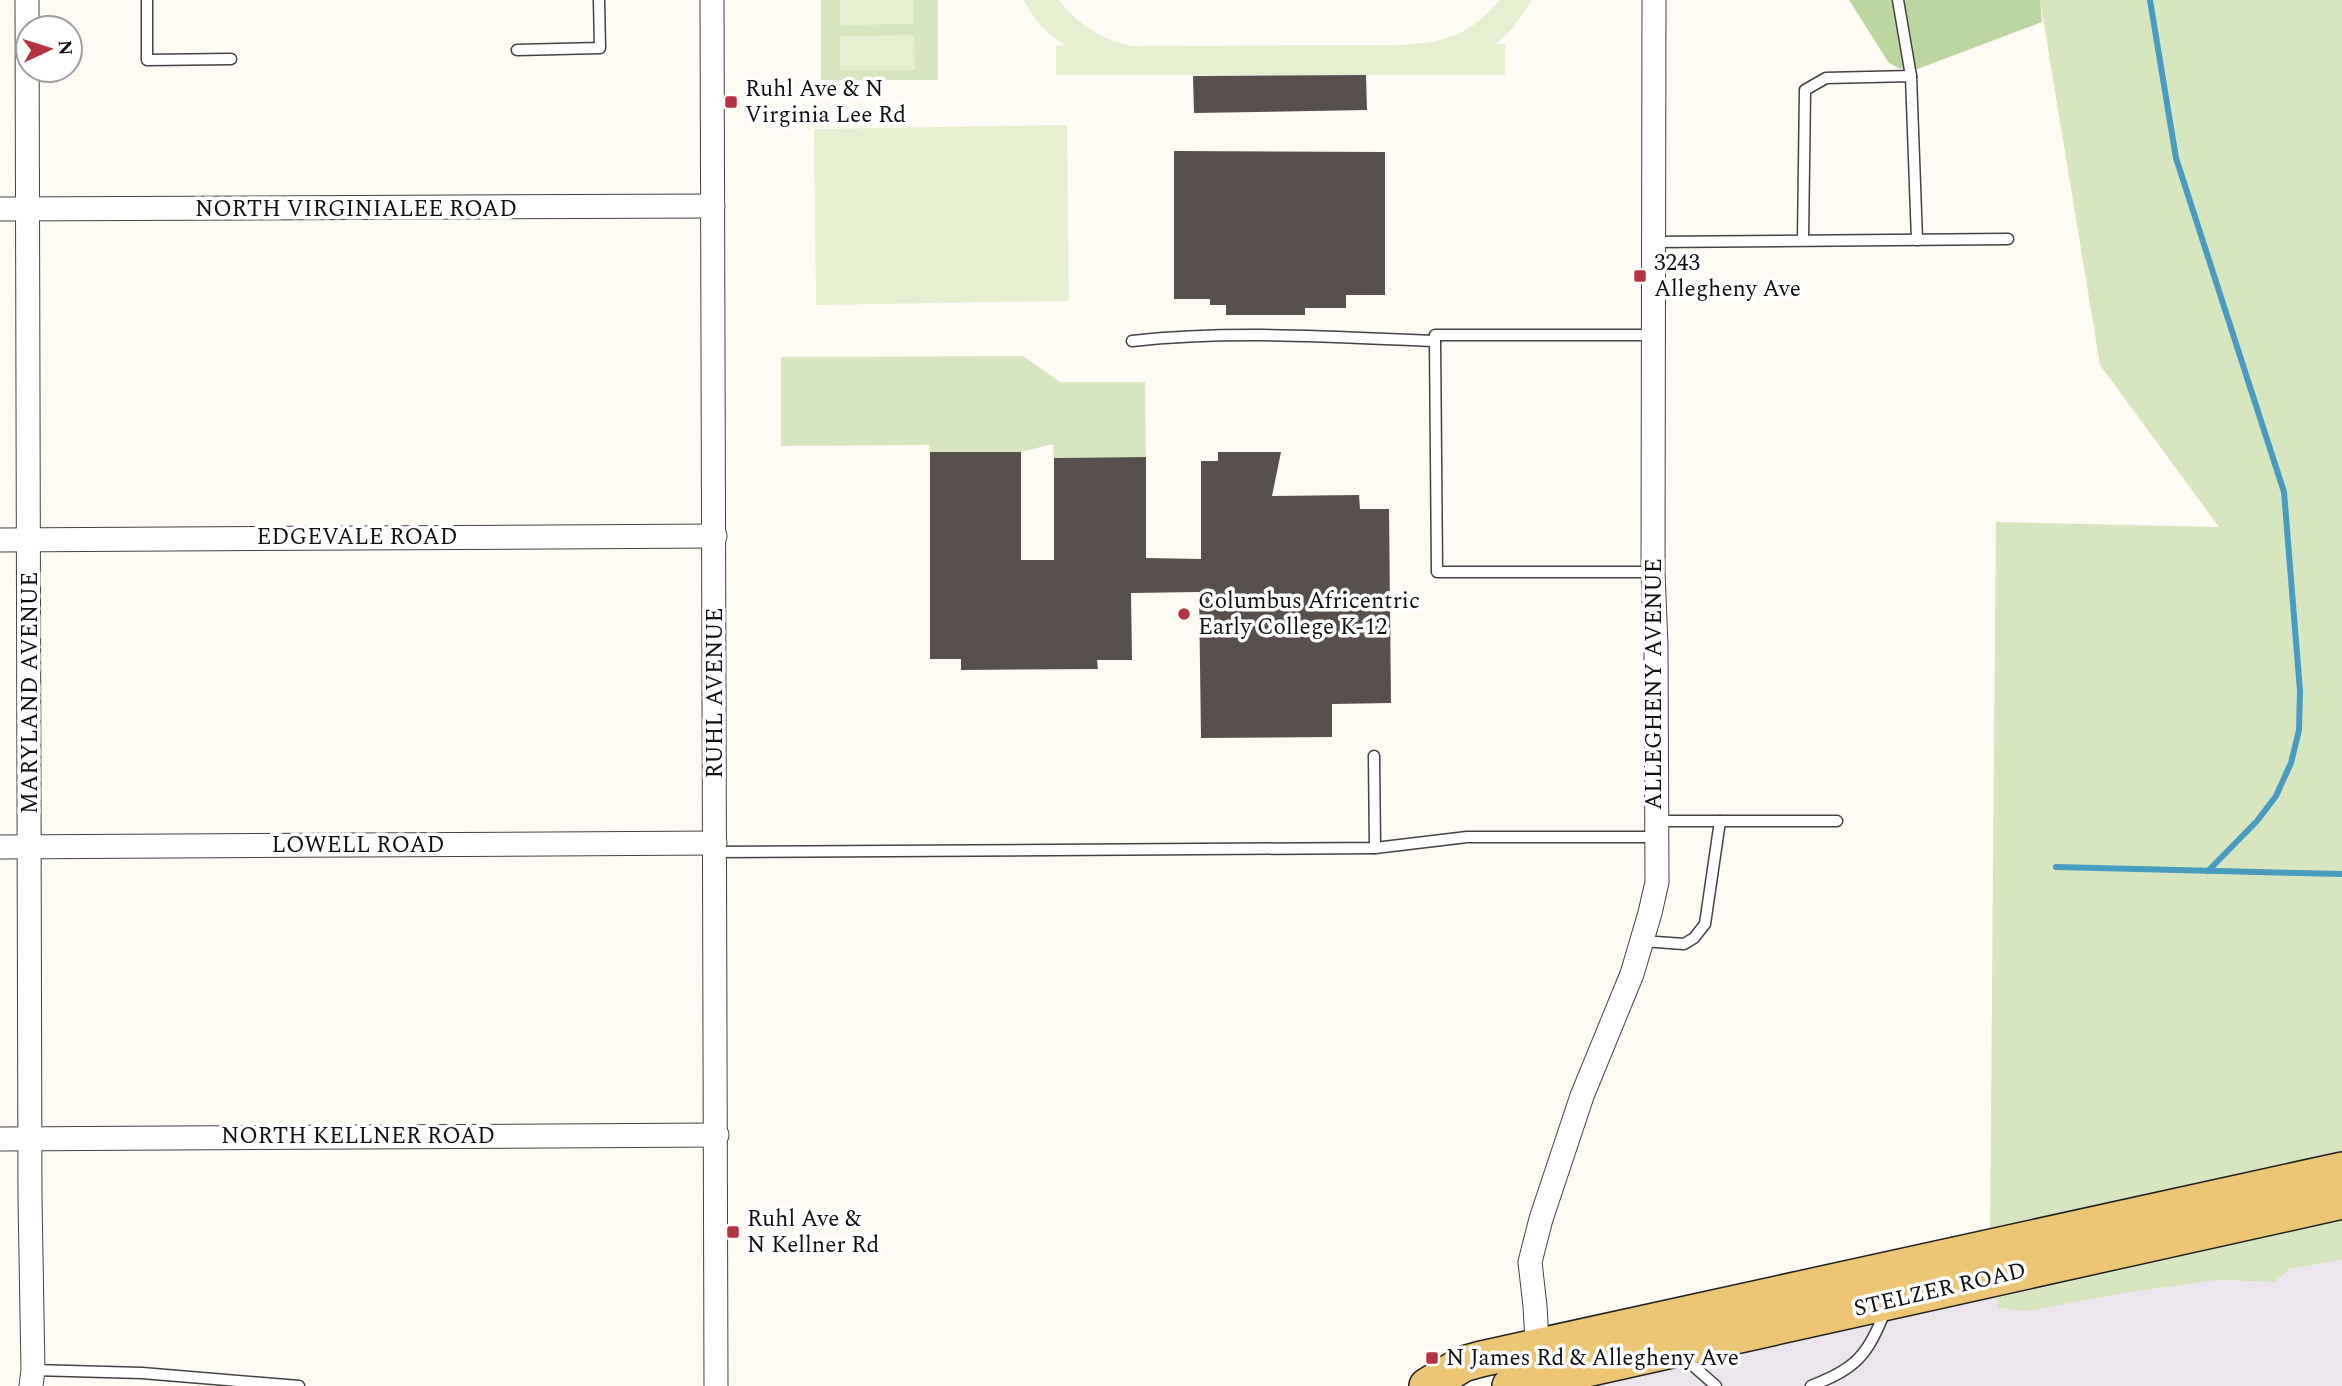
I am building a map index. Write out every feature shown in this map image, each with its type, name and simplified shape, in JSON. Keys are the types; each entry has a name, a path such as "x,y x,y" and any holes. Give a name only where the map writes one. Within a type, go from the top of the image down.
{"main road":[{"name":"STELZER ROAD","path":"1427,1386 1463,1364 1538,1346 2342,1170"},
{"name":"STELZER ROAD","path":"1528,1384 2342,1201"}],"street":[{"name":"MARYLAND AVENUE","path":"27,0 32,1378"},
{"name":"RUHL AVENUE","path":"712,0 716,1386"},
{"name":"ALLEGHENY AVENUE","path":"1528,1384 1538,1346 1530,1262 1541,1219 1582,1096 1632,974 1657,882 1653,572 1654,0"},
{"name":"NORTH VIRGINIALEE ROAD","path":"0,209 713,206"},
{"name":"EDGEVALE ROAD","path":"0,540 715,536"},
{"name":"LOWELL ROAD","path":"0,847 715,847"},
{"name":"NORTH KELLNER ROAD","path":"0,1139 717,1135"}],"lane":[{"path":"147,0 147,60 231,59"},
{"path":"517,50 600,48 599,0"},
{"path":"1898,0 1911,76 1917,240"},
{"path":"1803,240 1805,90 1826,78 1911,76"},
{"path":"1654,242 2008,239"},
{"path":"1132,341 1195,335 1278,335 1435,341"},
{"path":"1653,572 1437,572 1435,335 1654,335"},
{"path":"1374,756 1375,848"},
{"path":"715,847 1375,848 1467,837 1655,829 1720,821 1836,821"},
{"path":"1642,941 1684,944 1700,932 1705,924 1720,821"},
{"path":"1811,1386 1841,1374 1862,1357 1874,1337 1888,1302"},
{"path":"1675,1349 1716,1386"},
{"path":"32,1378 142,1373 299,1386"}],"shaded area":[{"path":"2342,1260 2342,1386 1515,1386 1993,1262 1999,1308 2218,1280 2275,1282 2290,1269"}],"green space":[{"path":"821,0 938,0 938,80 821,80"},
{"path":"840,0 914,0 914,24 840,25"},
{"path":"1024,0 1059,0 1091,29 1131,46 1420,44 1446,38 1468,28 1500,0 1532,0 1513,28 1496,44 1505,44 1505,75 1056,75 1056,46 1065,45 1041,26"},
{"path":"1849,0 2040,0 2042,22 1915,70 1898,68 1889,63"},
{"path":"2040,0 2342,0 2342,1151 1990,1231 1996,522 2219,527 2100,365"},
{"path":"914,35 915,70 840,70 840,36"},
{"path":"1067,125 1069,301 816,305 814,129"},
{"path":"1023,356 1060,382 1145,382 1146,457 1054,458 1053,444 1021,452 991,452 990,474 930,452 930,445 781,446 781,357"},
{"path":"2342,1220 2342,1260 2290,1269 2275,1282 2218,1280 2123,1293 2028,1311 1999,1308 1996,1298"}],"building":[{"path":"1366,75 1367,110 1194,113 1193,76"},
{"path":"1174,151 1385,152 1385,295 1346,295 1346,308 1305,308 1305,315 1226,315 1226,305 1210,305 1210,299 1174,299"},
{"path":"930,452 1021,452 1021,560 1054,560 1054,458 1146,457 1146,558 1201,559 1201,461 1218,461 1218,452 1281,452 1272,496 1359,495 1360,509 1389,509 1391,703 1332,704 1332,737 1201,738 1199,592 1131,593 1132,660 1097,660 1098,669 961,670 961,659 930,659"}],"waterway":[{"path":"2150,0 2176,158 2284,492 2300,691 2299,730 2291,763 2276,796 2257,821 2208,871"},
{"path":"2056,867 2342,874"}],"place":[{"name":"Ruhl Ave & N Virginia Lee Rd","path":"731,102"},
{"name":"3243 Allegheny Ave","path":"1640,276"},
{"name":"Columbus Africentric Early College K-12","path":"1184,614"},
{"name":"Ruhl Ave & N Kellner Rd","path":"733,1232"},
{"name":"N James Rd & Allegheny Ave","path":"1432,1358"}]}
